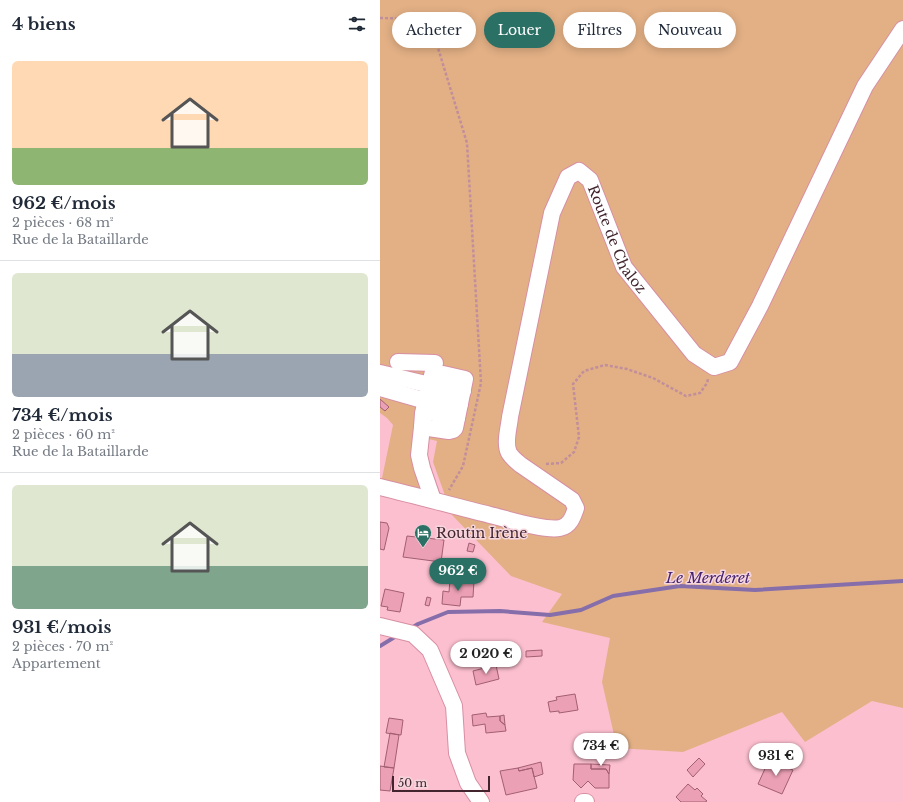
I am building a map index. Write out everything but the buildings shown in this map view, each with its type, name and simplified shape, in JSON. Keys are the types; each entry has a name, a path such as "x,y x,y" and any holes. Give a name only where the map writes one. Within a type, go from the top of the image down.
{"street":[{"path":"711,365 714,367 730,362 760,306 865,86 903,29"},
{"name":"Route de Chaloz","path":"380,487 515,522 550,528 560,528 569,523 573,517 576,508 572,500 520,465 509,452 507,442 512,410 552,213 568,177 579,170 590,180 624,267 694,354 711,365"},
{"path":"398,362 435,363 435,394 423,413 419,455 422,468 438,501"},
{"path":"380,373 460,404"},
{"path":"380,388 435,394 460,404"},
{"path":"422,427 450,431 453,430 455,428 460,404"},
{"path":"387,627 413,634 430,650 454,706 457,752 468,784 481,802"}],"path":[{"path":"380,18 420,19 438,48 467,143 481,383 463,466 438,501"},
{"path":"542,464 561,463 574,452 579,436 574,384 584,371 605,365 627,369 653,378 686,396 700,393 707,383 711,365"}],"shaded area":[{"path":"380,0 903,0 903,708 872,701 805,742 782,712 683,752 617,748 602,682 610,638 542,622 562,594 511,576 452,515 433,462 437,441 416,436 422,494 381,483 393,425 380,413"}],"waterway":[{"name":"Le Merderet","path":"410,629 418,624 448,612 500,611 550,615 581,610 613,596 680,586 755,590 903,581"},
{"name":"Le Merderet","path":"380,646 398,635"}],"place":[{"name":"Routin Irène","path":"423,548"}]}
